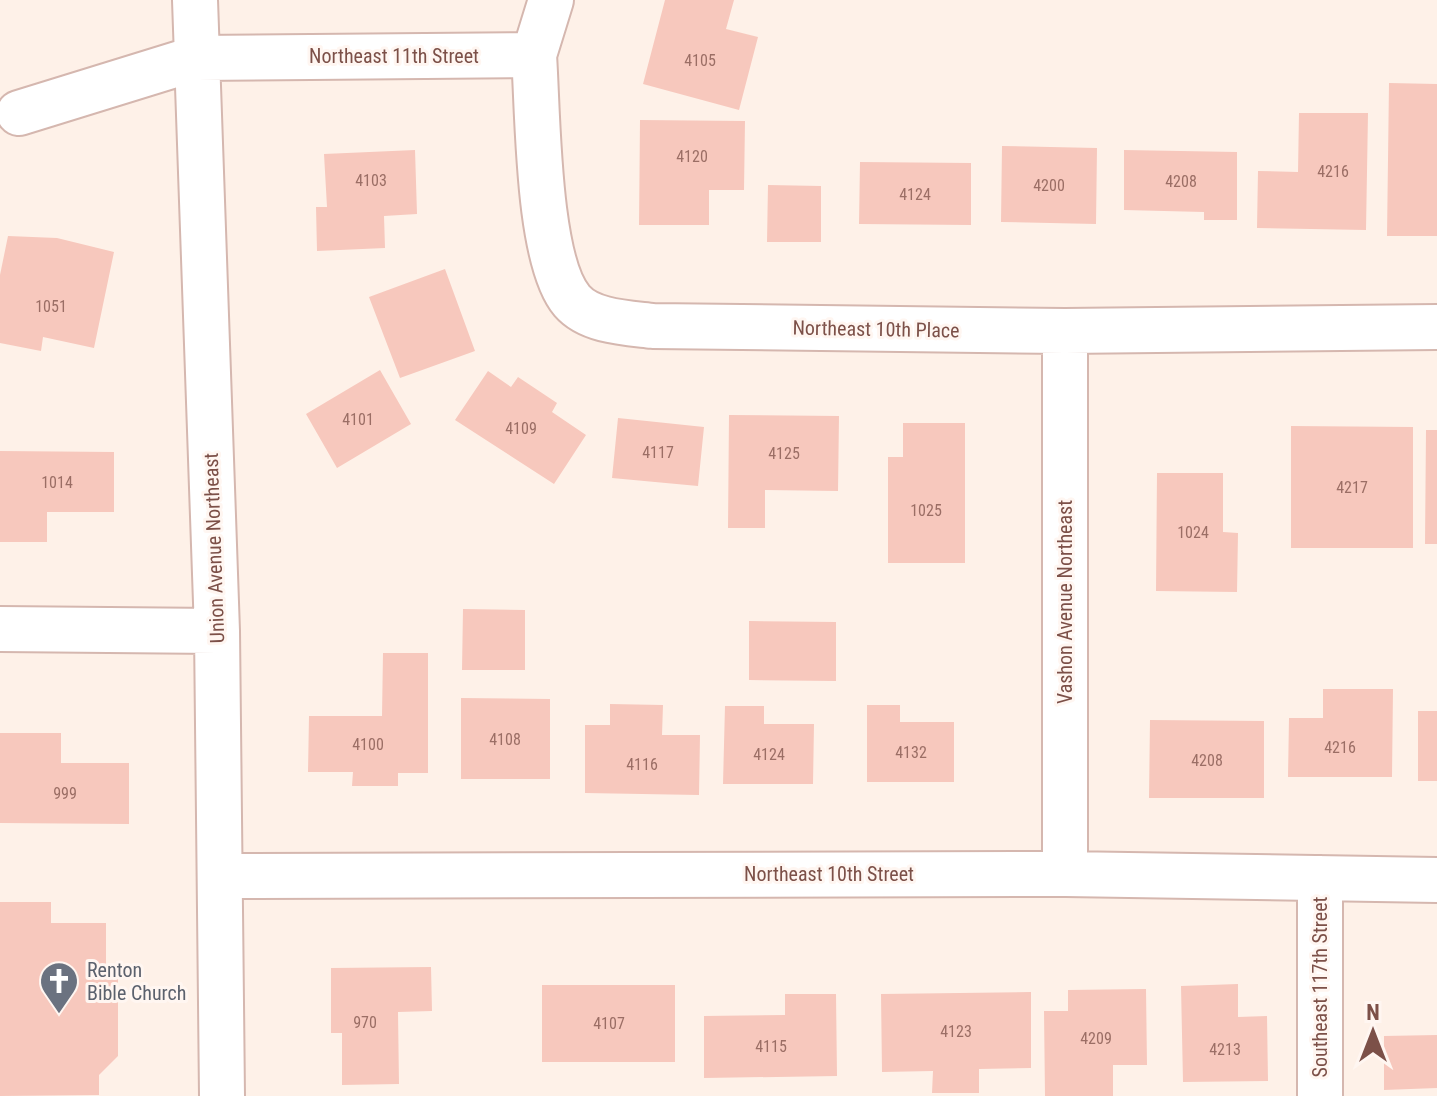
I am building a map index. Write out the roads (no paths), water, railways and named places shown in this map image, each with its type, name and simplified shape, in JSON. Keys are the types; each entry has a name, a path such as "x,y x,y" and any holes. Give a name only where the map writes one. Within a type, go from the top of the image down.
{"street":[{"name":"Union Avenue Northeast","path":"195,0 217,631 222,1096"},
{"path":"534,55 551,0"},
{"name":"Northeast 11th Street","path":"19,113 197,58 534,55"},
{"name":"Northeast 10th Place","path":"534,55 547,220 557,277 574,304 608,321 653,326 1065,331 1437,327"},
{"name":"Vashon Avenue Northeast","path":"1065,331 1065,874"},
{"path":"0,629 217,631"},
{"name":"Northeast 10th Street","path":"220,876 1065,874 1437,880"},
{"name":"Southeast 117th Street","path":"1320,878 1320,1096"}],"place":[{"name":"Renton Bible Church","path":"59,1015"}]}
